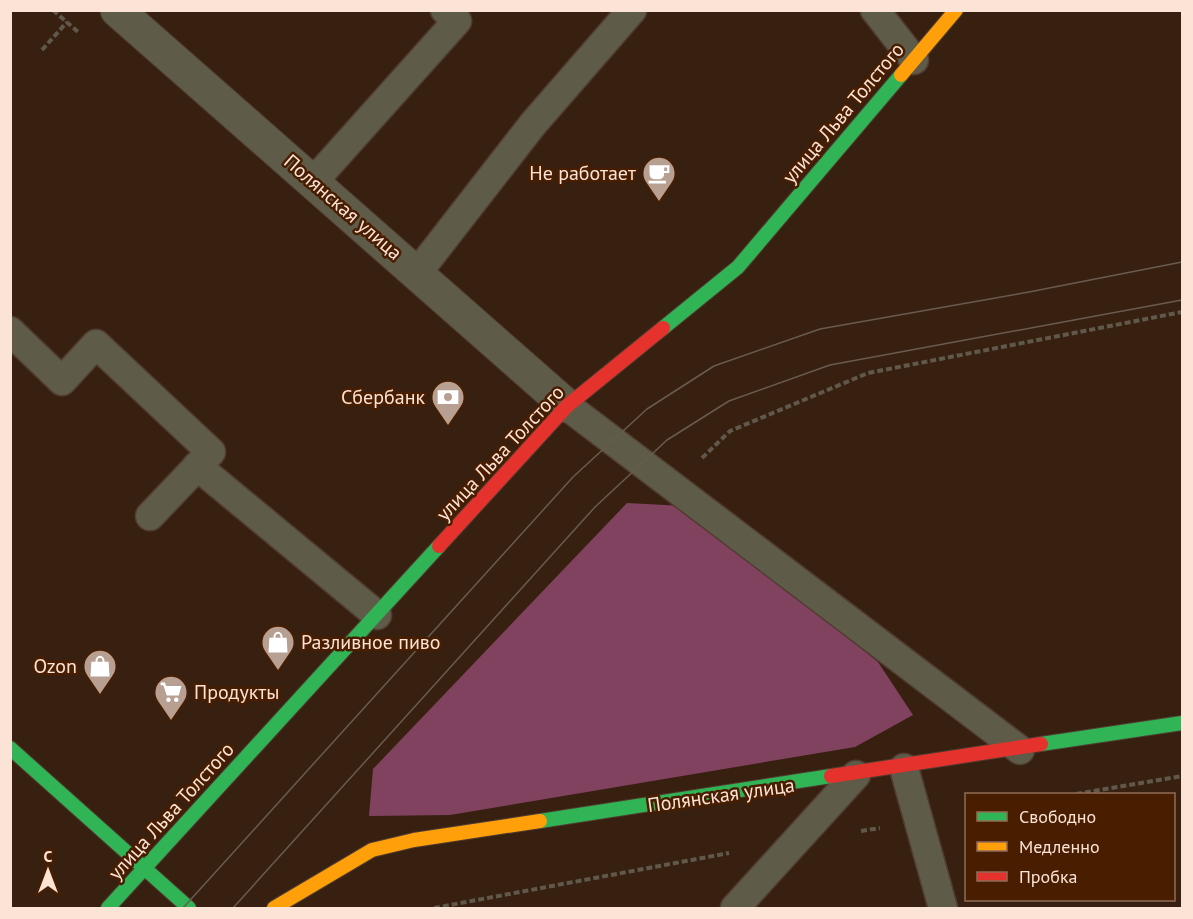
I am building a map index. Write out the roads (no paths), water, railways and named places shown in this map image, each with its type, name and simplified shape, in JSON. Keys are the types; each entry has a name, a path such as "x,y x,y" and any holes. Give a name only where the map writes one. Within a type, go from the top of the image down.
{"street":[{"name":"Полянская улица","path":"117,10 418,272 567,406"},
{"name":"улица Льва Толстого","path":"108,909 142,869 567,406 738,267 956,10"},
{"name":"Полянская улица","path":"277,908 372,850 414,840 904,768 1182,723"},
{"path":"10,748 189,909"}],"lane":[{"path":"313,182 457,21 445,10"},
{"path":"418,272 533,124 632,10"},
{"path":"875,10 914,60"},
{"path":"10,331 62,381 96,344 211,452 150,516"},
{"path":"567,406 1020,750"},
{"path":"197,466 377,615"},
{"path":"904,768 943,909"},
{"path":"735,909 856,775"}],"tram line":[{"path":"183,908 573,477 647,409 714,366 820,329 1182,262"},
{"path":"233,908 595,507 667,440 729,401 830,365 1182,300"}],"place":[{"name":"Не работает","path":"659,202"},
{"name":"Сбербанк","path":"448,426"},
{"name":"Разливное пиво","path":"278,671"},
{"name":"Ozon","path":"100,695"},
{"name":"Продукты","path":"171,721"}]}
